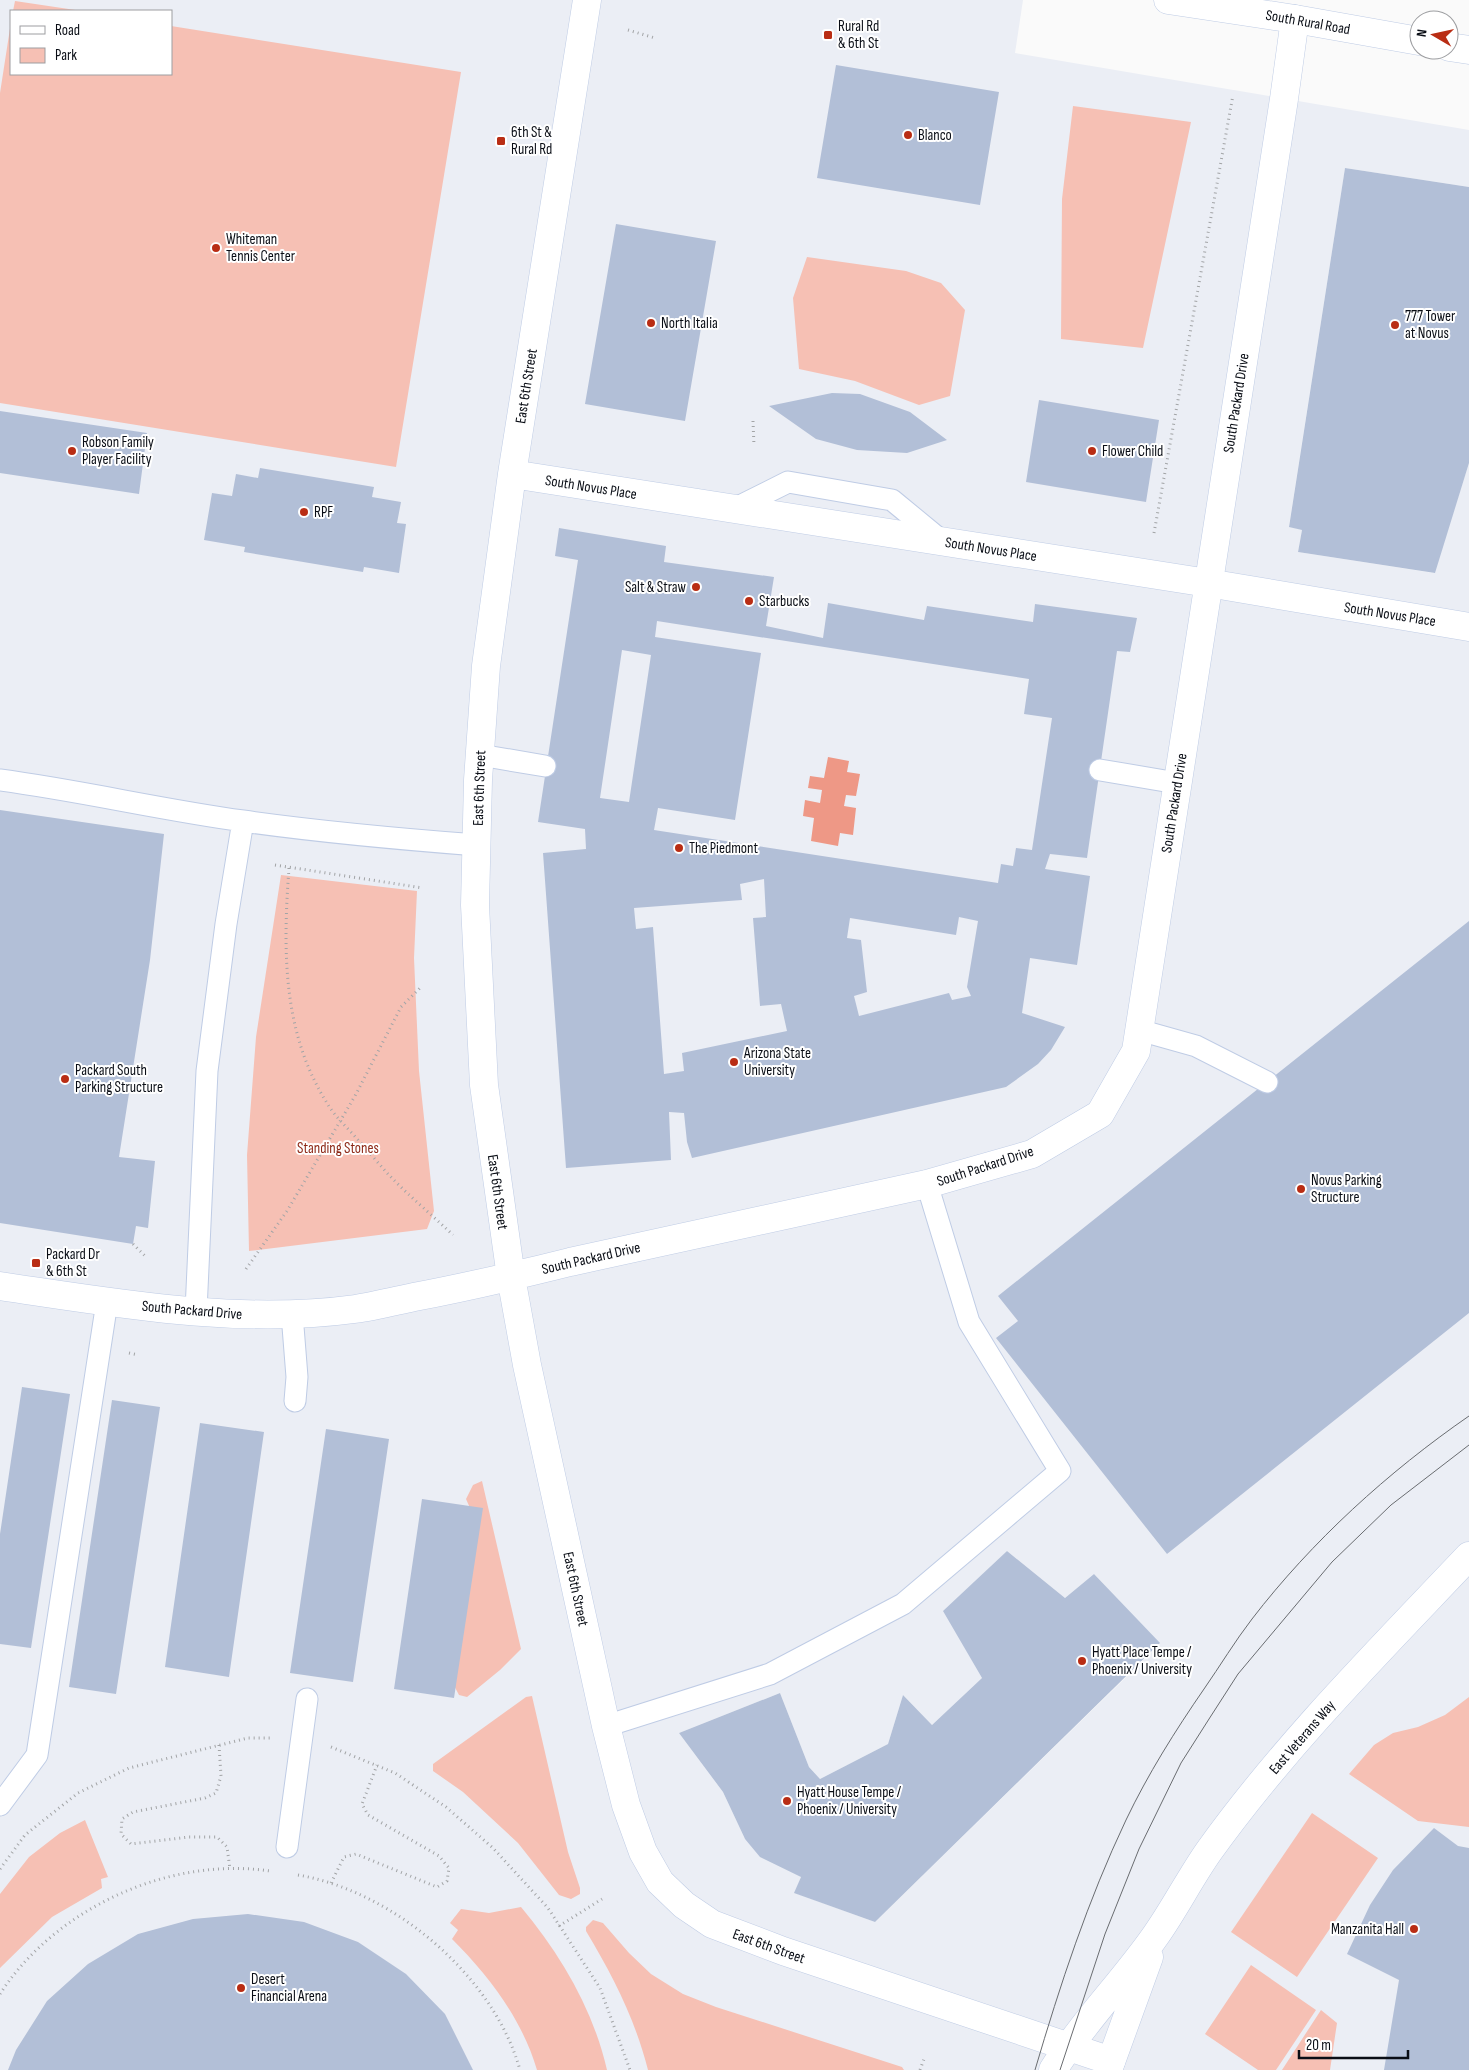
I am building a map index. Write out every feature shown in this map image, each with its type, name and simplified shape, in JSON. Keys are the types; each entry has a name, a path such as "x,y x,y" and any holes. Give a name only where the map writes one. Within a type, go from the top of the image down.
{"street":[{"name":"East 6th Street","path":"586,0 512,474 486,666 480,756 476,905 484,1085 511,1277 527,1365 606,1726 626,1805 642,1852 660,1882 678,1900 712,1924 766,1946 1067,2047 1110,2066"},
{"name":"South Rural Road","path":"1168,0 1295,19 1409,39"},
{"name":"South Packard Drive","path":"0,1286 107,1302 242,1315 292,1314 355,1309 511,1277 570,1262 927,1184 1032,1154 1100,1114 1136,1051 1295,19"},
{"name":"South Novus Place","path":"512,474 1208,583 1469,627"},
{"name":"East Veterans Way","path":"1053,2070 1067,2047 1157,1934 1208,1852 1268,1776 1340,1693 1469,1556"},
{"name":"East Veterans Way","path":"1110,2066 1157,1934"}],"lane":[{"path":"480,756 545,766"},
{"path":"1100,770 1177,783"},
{"path":"0,780 243,821 338,833 477,845"},
{"path":"196,1311 207,1071 226,924 243,821"},
{"path":"1139,1030 1196,1046 1267,1082"},
{"path":"606,1726 770,1674 903,1604 1060,1471 969,1322 927,1184"},
{"path":"0,1805 37,1755 107,1302"},
{"path":"292,1314 297,1377 295,1401"},
{"path":"287,1847 307,1699"}],"path":[{"path":"628,30 655,38"},
{"path":"1154,533 1233,95"},
{"path":"753,421 754,446"},
{"path":"275,865 423,888"},
{"path":"289,868 285,939 286,966 292,1013 308,1068 327,1104 340,1120 390,1176 453,1235"},
{"path":"246,1269 287,1210 355,1096 401,1007 421,988"},
{"path":"133,1244 145,1256"},
{"path":"0,1869 25,1835 78,1793 129,1768 248,1738 300,1740 339,1750 395,1773 446,1808 493,1848 548,1908 600,1988 630,2070"},
{"path":"218,1745 221,1776 216,1793 205,1798 133,1812 122,1819 121,1834 131,1844 189,1837 217,1837 227,1846 230,1868"},
{"path":"331,1883 344,1857 356,1854 437,1886 447,1881 449,1868 439,1856 368,1815 362,1804 376,1765"},
{"path":"0,1994 30,1956 72,1921 102,1902 182,1874 230,1868 272,1872"},
{"path":"292,1874 331,1883 370,1899 412,1924 440,1949 474,1984 495,2014 520,2070"},
{"path":"559,1926 602,1899"},
{"path":"920,2070 924,2059"}],"shaded area":[{"name":"Arizona State University","path":"0,0 1023,0 1015,53 1469,130 1469,187 1345,168 1289,526 1302,530 1298,552 1434,573 1469,463 1469,2070 0,2070","holes":["1007,1551 1065,1598 1094,1574 1160,1644 875,1922 795,1893 801,1877 745,1839 723,1792 679,1733 780,1693 809,1767 820,1779 888,1744 903,1695 932,1725 982,1678 944,1611"]},
{"path":"828,757 849,761 847,772 860,774 856,796 846,795 844,806 856,808 853,835 840,833 838,846 811,841 814,818 803,816 805,800 820,803 822,790 808,788 810,776 824,778"}],"green space":[{"path":"15,1 75,10 13,10"},
{"name":"Whiteman Tennis Center","path":"172,26 461,72 396,467 0,403 0,93 10,28 10,75 172,75"},
{"path":"1073,106 1191,122 1143,348 1061,339 1062,199"},
{"path":"807,257 906,271 941,283 965,310 950,396 919,405 855,381 799,369 793,298"},
{"name":"Standing Stones","path":"281,875 417,891 414,958 419,1071 434,1211 427,1229 249,1251 247,1155 256,1037"},
{"path":"482,1481 521,1649 500,1670 467,1697 459,1695 449,1676 474,1517 466,1499 473,1485"},
{"path":"532,1696 568,1852 580,1888 580,1894 571,1899 559,1895 518,1843 463,1792 433,1771 433,1764 526,1697"},
{"path":"1469,1697 1469,1827 1418,1821 1349,1774 1374,1745 1393,1733 1418,1727 1445,1715"},
{"path":"1312,1813 1378,1858 1297,1977 1231,1932"},
{"path":"85,1820 108,1877 101,1879 102,1888 52,1917 0,1968 0,1894 29,1857 60,1833"},
{"path":"521,1907 536,1925 574,1984 593,2026 607,2070 537,2070 523,2033 503,1999 479,1968 452,1939 458,1930 450,1923 461,1909 489,1913"},
{"path":"593,1920 603,1923 629,1953 651,1974 683,1994 716,2007 902,2067 904,2070 648,2070 630,2015 586,1931 586,1927"},
{"path":"1251,1965 1316,2010 1276,2070 1258,2070 1205,2034"},
{"path":"1321,2010 1337,2023 1330,2070 1282,2070"}],"building":[{"name":"Blanco","path":"836,65 999,92 980,205 817,178"},
{"name":"777 Tower at Novus","path":"1345,168 1469,187 1469,463 1435,573 1298,552 1302,530 1289,527"},
{"name":"North Italia","path":"616,224 716,241 685,421 585,404"},
{"path":"832,393 860,394 910,412 947,440 907,453 857,450 816,439 769,406"},
{"name":"Flower Child","path":"1039,400 1159,420 1146,502 1026,482"},
{"path":"0,411 147,433 139,494 0,473"},
{"name":"RPF","path":"260,468 374,487 372,497 401,502 397,523 406,524 399,573 364,567 363,572 244,552 245,547 204,540 212,493 232,496 236,474 258,478"},
{"name":"The Piedmont","path":"559,528 666,546 664,562 774,577 766,626 823,638 828,603 924,620 927,606 1033,622 1035,604 1137,618 1130,652 1117,651 1087,858 1050,854 1045,869 1090,876 1077,965 1030,958 1022,1013 1065,1027 1051,1050 1038,1064 1006,1087 692,1158 687,1142 684,1113 669,1112 671,1160 566,1168 543,853 586,849 585,829 538,822 578,560 555,556","holes":["657,621 1029,679 1024,714 1052,718 1032,850 1016,848 1013,866 1001,864 998,883 654,830 658,808 735,820 761,653 655,637","622,650 651,655 629,802 600,798","764,879 766,917 753,918 760,1006 781,1004 787,1031 682,1053 684,1071 664,1074 653,927 636,929 634,908 742,900 740,884","959,917 978,921 967,987 971,996 952,1000 949,993 859,1016 854,996 867,992 861,940 847,938 850,918 956,935"]},
{"name":"Packard South Parking Structure","path":"0,810 164,834 150,960 119,1157 155,1161 148,1228 136,1226 133,1244 0,1223"},
{"name":"Novus Parking Structure","path":"1469,921 1469,1313 1167,1554 996,1338 1018,1321 998,1296"},
{"path":"22,1387 70,1394 31,1648 0,1644 0,1534"},
{"path":"112,1400 160,1407 116,1694 69,1687"},
{"path":"200,1423 264,1432 229,1677 165,1667"},
{"path":"326,1429 389,1439 353,1682 290,1673"},
{"path":"422,1499 483,1508 454,1698 394,1689"},
{"path":"1007,1551 1065,1598 1094,1574 1160,1643 875,1922 794,1893 801,1877 760,1857 745,1839 723,1792 679,1733 780,1693 809,1767 820,1779 888,1744 903,1695 932,1725 982,1678 943,1611"},
{"name":"Manzanita Hall","path":"1434,1828 1458,1846 1469,1848 1469,2070 1384,2070 1399,1980 1347,1954 1370,1905 1393,1870"},
{"name":"Desert Financial Arena","path":"248,1914 304,1922 358,1942 406,1974 445,2014 473,2070 8,2070 16,2050 47,2001 88,1964 138,1934 193,1919"}],"tram line":[{"path":"1035,2070 1054,2006 1076,1943 1112,1850 1143,1786 1193,1705 1246,1627 1300,1562 1381,1484 1409,1460 1469,1416"},
{"path":"1060,2070 1105,1934 1139,1849 1181,1763 1238,1674 1332,1562 1391,1505 1469,1445"}],"place":[{"name":"Rural Rd & 6th St","path":"828,35"},
{"name":"Blanco","path":"908,135"},
{"name":"6th St & Rural Rd","path":"501,141"},
{"name":"Whiteman Tennis Center","path":"216,248"},
{"name":"North Italia","path":"651,323"},
{"name":"777 Tower at Novus","path":"1395,325"},
{"name":"Robson Family Player Facility","path":"72,451"},
{"name":"Flower Child","path":"1092,451"},
{"name":"RPF","path":"304,512"},
{"name":"Salt & Straw","path":"696,587"},
{"name":"Starbucks","path":"749,601"},
{"name":"The Piedmont","path":"679,848"},
{"name":"Arizona State University","path":"734,1062"},
{"name":"Packard South Parking Structure","path":"65,1079"},
{"name":"Novus Parking Structure","path":"1301,1189"},
{"name":"Packard Dr & 6th St","path":"36,1263"},
{"name":"Hyatt Place Tempe / Phoenix / University","path":"1082,1661"},
{"name":"Hyatt House Tempe / Phoenix / University","path":"787,1801"},
{"name":"Manzanita Hall","path":"1414,1929"},
{"name":"Desert Financial Arena","path":"241,1988"}]}
